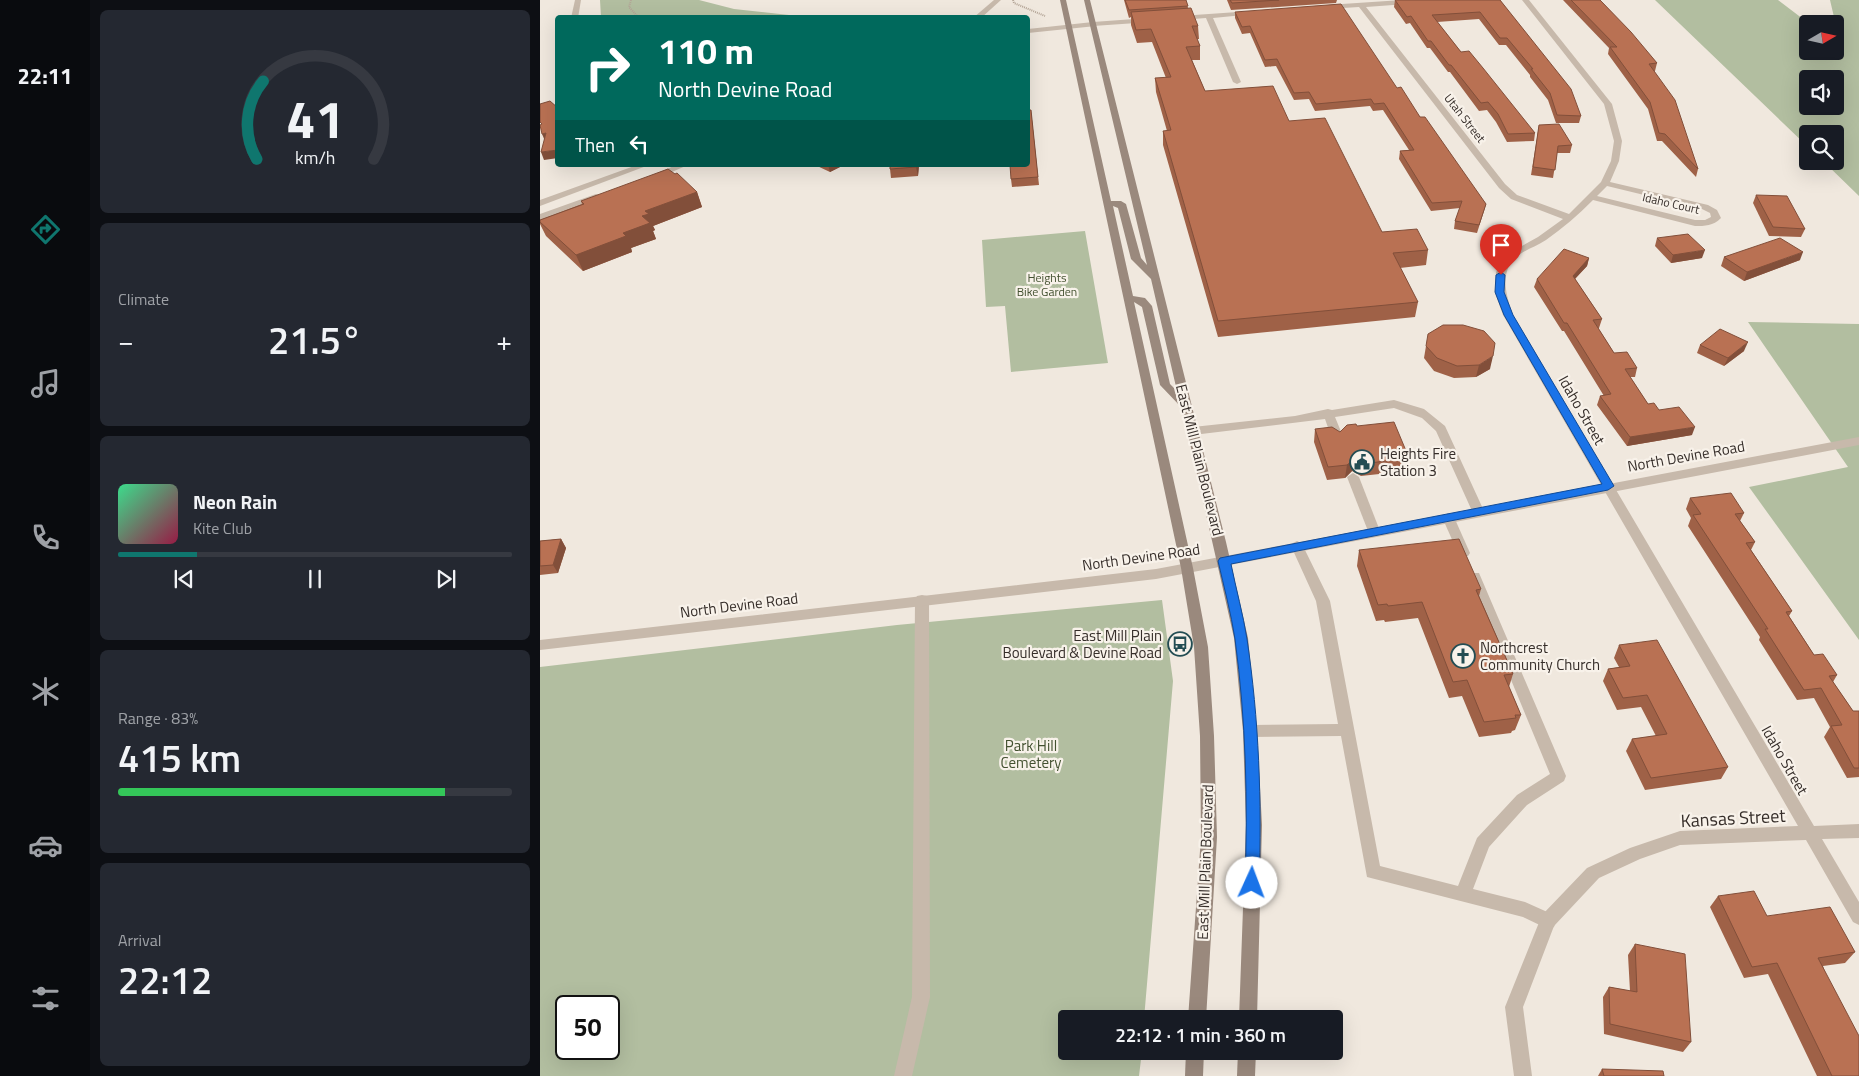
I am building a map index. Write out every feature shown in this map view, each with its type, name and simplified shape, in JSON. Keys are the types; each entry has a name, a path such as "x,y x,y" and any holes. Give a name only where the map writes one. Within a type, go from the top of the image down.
{"main road":[{"name":"East Mill Plain Boulevard","path":"1063,0 1187,568 1201,647 1207,736 1209,837 1198,1010"},
{"name":"East Mill Plain Boulevard","path":"1087,0 1193,431 1241,638 1250,731 1254,825 1248,1010"},
{"path":"1107,203 1121,204 1136,259 1154,277"},
{"path":"1128,298 1141,300 1146,306 1166,385 1186,406"},
{"path":"1194,1076 1195,1060"},
{"path":"1246,1076 1247,1060"}],"street":[{"path":"575,15 578,0"},
{"path":"980,15 998,0"},
{"path":"1323,8 1434,0"},
{"name":"Idaho Street","path":"1525,0 1608,104 1618,141 1615,161 1605,183 1570,218 1541,239 1514,254 1501,272 1500,292 1508,315 1859,917"},
{"name":"Utah Street","path":"1361,5 1502,186 1514,197 1570,218"},
{"path":"1173,18 1257,12"},
{"path":"1209,16 1237,82"},
{"path":"1030,26 1154,20"},
{"path":"1030,31 1069,25"},
{"path":"540,203 639,167"},
{"path":"648,178 678,167"},
{"name":"Idaho Court","path":"1591,198 1695,223 1707,223 1716,218 1714,212 1705,207 1605,183"},
{"path":"540,217 603,194"},
{"path":"1193,431 1295,420 1394,404 1422,412 1434,420 1441,429 1478,511"},
{"path":"1328,414 1338,439"},
{"name":"North Devine Road","path":"540,645 1155,574 1608,486 1859,441"},
{"path":"1353,477 1374,531"},
{"path":"1448,517 1559,776 1522,800 1483,843 1463,894"},
{"path":"1297,546 1323,601 1373,872 1525,910 1548,921"},
{"path":"903,1076 921,997 922,600"},
{"path":"1250,731 1346,730"},
{"name":"Kansas Street","path":"1523,1076 1514,1007 1548,921 1593,873 1636,853 1680,838 1859,831"}],"path":[{"path":"631,0 629,7 636,15"},
{"path":"1013,0 1018,4 1040,12 1052,24"}],"green space":[{"path":"600,0 699,0 734,9 789,15 601,15"},
{"path":"1655,0 1778,0 1799,16 1799,60 1844,60 1844,15 1834,15 1830,0 1859,0 1859,196 1832,170 1844,170 1844,125 1799,125 1799,138"},
{"name":"Heights Bike Garden","path":"1085,231 1108,363 1011,372 1005,306 986,307 982,240"},
{"path":"1748,322 1859,324 1859,640 1749,487 1848,467"},
{"name":"Park Hill Cemetery","path":"1162,600 1173,681 1145,1010 1058,1010 1058,1060 1141,1060 1139,1076 540,1076 540,667 897,625"}],"building":[{"path":"1125,0 1186,0 1188,6 1129,10"},
{"path":"1230,0 1279,0 1232,3"},
{"path":"1395,0 1500,0 1571,89 1581,116 1557,115 1550,93 1531,69 1533,69 1507,38 1500,38 1480,12 1432,15 1461,52 1469,51 1535,133 1508,134 1498,114 1488,102 1481,103 1431,41 1428,41 1411,16 1407,17"},
{"path":"1571,0 1600,0 1631,32 1657,63 1649,64 1675,100 1698,169 1665,134 1659,133 1650,102 1610,47 1617,47"},
{"path":"1341,4 1397,88 1401,87 1420,117 1425,117 1486,204 1479,225 1455,221 1462,201 1432,203 1400,151 1414,150 1384,103 1374,104 1371,99 1316,104 1309,92 1294,93 1277,59 1265,60 1250,26 1242,27 1235,12"},
{"path":"1191,8 1198,26 1192,26 1200,46 1186,47 1205,91 1273,86 1289,121 1325,118 1382,232 1417,229 1428,250 1393,253 1418,302 1218,321 1163,131 1171,130 1155,78 1171,77 1151,29 1136,30 1131,12"},
{"path":"550,101 555,105 555,150 541,152 546,133 542,134 540,125 542,124 540,122 540,104"},
{"path":"1031,110 1038,177 1011,179 1010,167 1030,167"},
{"path":"1559,124 1572,145 1558,146 1555,170 1533,167 1539,125"},
{"path":"890,167 916,167 890,169"},
{"path":"668,169 675,174 677,173 697,192 645,211 649,214 642,216 650,223 623,233 626,236 576,255 540,222 540,220 584,204 581,201"},
{"path":"1756,195 1787,196 1805,229 1773,227"},
{"path":"1688,234 1705,250 1673,255 1657,238"},
{"path":"1780,238 1803,252 1747,272 1724,257"},
{"path":"1564,249 1589,258 1573,276 1602,319 1593,320 1614,353 1627,352 1637,368 1625,369 1648,404 1654,403 1659,410 1679,407 1695,427 1630,437 1600,396 1611,394 1537,279"},
{"path":"1443,325 1463,325 1484,331 1495,343 1493,356 1479,365 1457,366 1437,358 1426,346 1428,334"},
{"path":"1720,329 1748,342 1728,358 1700,345"},
{"path":"1394,422 1409,458 1362,464 1354,459 1347,465 1328,467 1315,429 1332,427 1340,432 1347,425 1356,424 1357,426"},
{"path":"1731,493 1744,513 1735,514 1755,542 1746,543 1792,611 1786,612 1814,655 1823,654 1837,675 1829,676 1853,711 1859,711 1859,768 1854,768 1831,726 1842,725 1821,688 1804,690 1765,629 1768,629 1693,515 1701,514 1690,498"},
{"path":"561,539 553,565 540,566 540,541"},
{"name":"Northcrest Community Church","path":"1459,539 1481,589 1476,590 1513,674 1504,675 1521,715 1515,715 1516,718 1484,722 1467,680 1453,682 1422,602 1388,606 1387,604 1378,605 1359,550"},
{"path":"1657,640 1728,767 1651,778 1632,739 1667,734 1647,695 1623,698 1608,669 1630,666 1619,645"},
{"path":"1754,891 1767,916 1830,907 1855,952 1818,958 1859,1036 1859,1076 1832,1076 1777,963 1752,967 1718,896"},
{"path":"1635,944 1685,954 1691,1042 1610,1024 1609,987 1637,992"},
{"path":"1602,1069 1663,1071 1664,1076 1604,1076"}],"place":[{"name":"Heights Fire Station 3","path":"1362,462"},
{"name":"East Mill Plain Boulevard & Devine Road","path":"1180,644"},
{"name":"Northcrest Community Church","path":"1463,656"}],"route":[{"path":"1252,883 1254,825 1250,731 1241,638 1224,561 1608,486 1508,315 1500,292 1501,275"}]}
